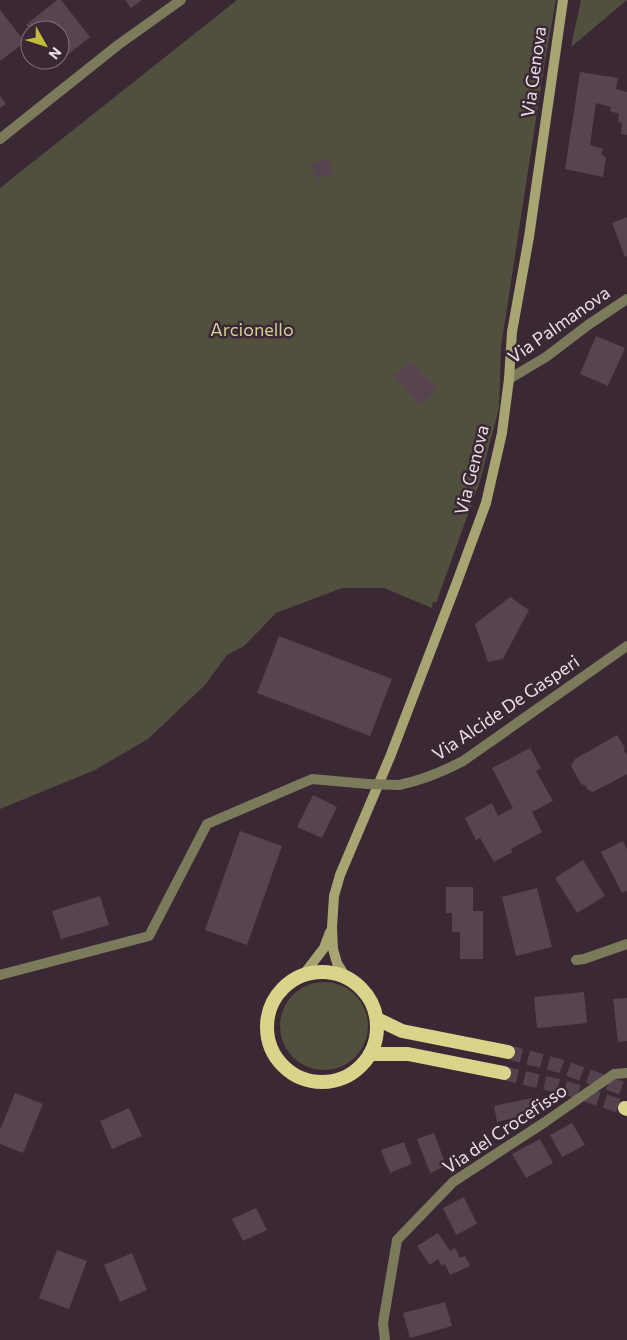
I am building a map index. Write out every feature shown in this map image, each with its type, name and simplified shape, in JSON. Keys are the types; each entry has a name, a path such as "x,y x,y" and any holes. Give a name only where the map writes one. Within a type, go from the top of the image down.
{"highway":[{"name":"Via Genova","path":"324,971 345,976 357,983 367,993 374,1006 377,1019 377,1037 370,1054 360,1067 347,1076 331,1081 315,1082 299,1077 285,1068 275,1056 269,1041 267,1024 270,1008 278,994 289,982 304,974 324,971"},
{"path":"377,1019 402,1031 508,1052"},
{"path":"370,1054 408,1054 504,1072"}],"main road":[{"name":"Via Genova","path":"345,976 337,963 333,949 334,896 340,875 390,757 486,503 502,433 509,379 512,332 530,237 564,0"},
{"name":"Via Genova","path":"304,974 324,948 332,926"}],"street":[{"path":"0,139 118,45 180,0"},
{"name":"Via Palmanova","path":"509,379 546,357 588,325 627,299"},
{"name":"Via Alcide De Gasperi","path":"0,975 149,936 207,824 312,779 399,785 442,773 463,761 627,646"},
{"path":"576,960 627,944"},
{"name":"Via del Crocefisso","path":"385,1340 383,1323 396,1240 453,1182 614,1074 627,1073"}],"green space":[{"name":"Arcionello","path":"237,0 556,0 501,347 499,408 480,481 436,603 433,601 432,608 384,588 342,588 276,613 244,646 227,655 205,685 148,739 95,770 0,809 0,188"},
{"path":"581,0 627,0 571,47"},
{"path":"324,982 341,986 355,995 364,1009 368,1026 364,1043 355,1057 341,1066 324,1070 307,1066 293,1057 284,1043 280,1026 284,1009 293,995 307,986"}],"building":[{"path":"57,0 61,0 90,37 70,53 70,20 32,20"},
{"path":"125,0 142,0 131,8"},
{"path":"0,10 20,36 20,46 0,61"},
{"path":"580,72 618,78 616,89 627,92 627,135 621,134 622,123 618,122 619,114 610,111 611,107 596,103 590,145 603,149 601,154 606,158 603,177 565,169"},
{"path":"0,96 6,104 0,108"},
{"path":"328,158 333,173 316,179 311,164"},
{"path":"627,217 627,256 625,257 612,223"},
{"path":"596,336 625,348 608,386 580,374"},
{"path":"411,361 437,389 420,405 394,376"},
{"path":"510,597 529,610 503,659 488,662 475,624"},
{"path":"279,636 392,679 370,736 257,693"},
{"path":"617,735 627,755 627,774 593,792 588,790 586,786 581,784 571,766 575,759"},
{"path":"530,748 541,768 536,771 553,801 532,812 542,832 511,849 513,852 494,862 480,838 476,840 465,818 492,803 498,816 513,808 492,768"},
{"path":"313,795 337,807 322,838 297,827"},
{"path":"240,831 282,846 247,945 205,930"},
{"path":"623,841 627,849 627,891 622,893 601,852"},
{"path":"583,860 605,896 577,913 555,878"},
{"path":"446,887 473,887 473,911 483,911 483,959 460,959 460,932 452,932 452,913 446,913"},
{"path":"537,888 552,947 516,956 502,897"},
{"path":"100,896 109,925 61,939 52,911"},
{"path":"584,992 587,1023 537,1028 534,997"},
{"path":"627,998 627,1041 618,1042 613,999"},
{"path":"15,1093 43,1104 23,1153 0,1144 0,1130"},
{"path":"531,1098 535,1113 497,1122 494,1106"},
{"path":"129,1108 142,1136 112,1149 100,1121"},
{"path":"572,1123 585,1145 562,1157 550,1135"},
{"path":"434,1133 446,1166 430,1173 417,1139"},
{"path":"540,1139 553,1163 526,1178 512,1154"},
{"path":"404,1142 412,1164 390,1173 381,1150"},
{"path":"464,1197 477,1224 456,1235 443,1208"},
{"path":"256,1208 267,1230 243,1241 232,1219"},
{"path":"438,1233 450,1251 455,1248 460,1258 465,1256 470,1266 450,1275 445,1264 442,1266 438,1259 430,1265 417,1246"},
{"path":"57,1250 87,1261 69,1309 39,1298"},
{"path":"132,1253 147,1290 120,1302 104,1265"},
{"path":"445,1302 452,1326 410,1338 403,1313"}],"tunnel":[{"path":"508,1052 560,1066 627,1090"},
{"path":"504,1073 566,1088 625,1108"}]}
